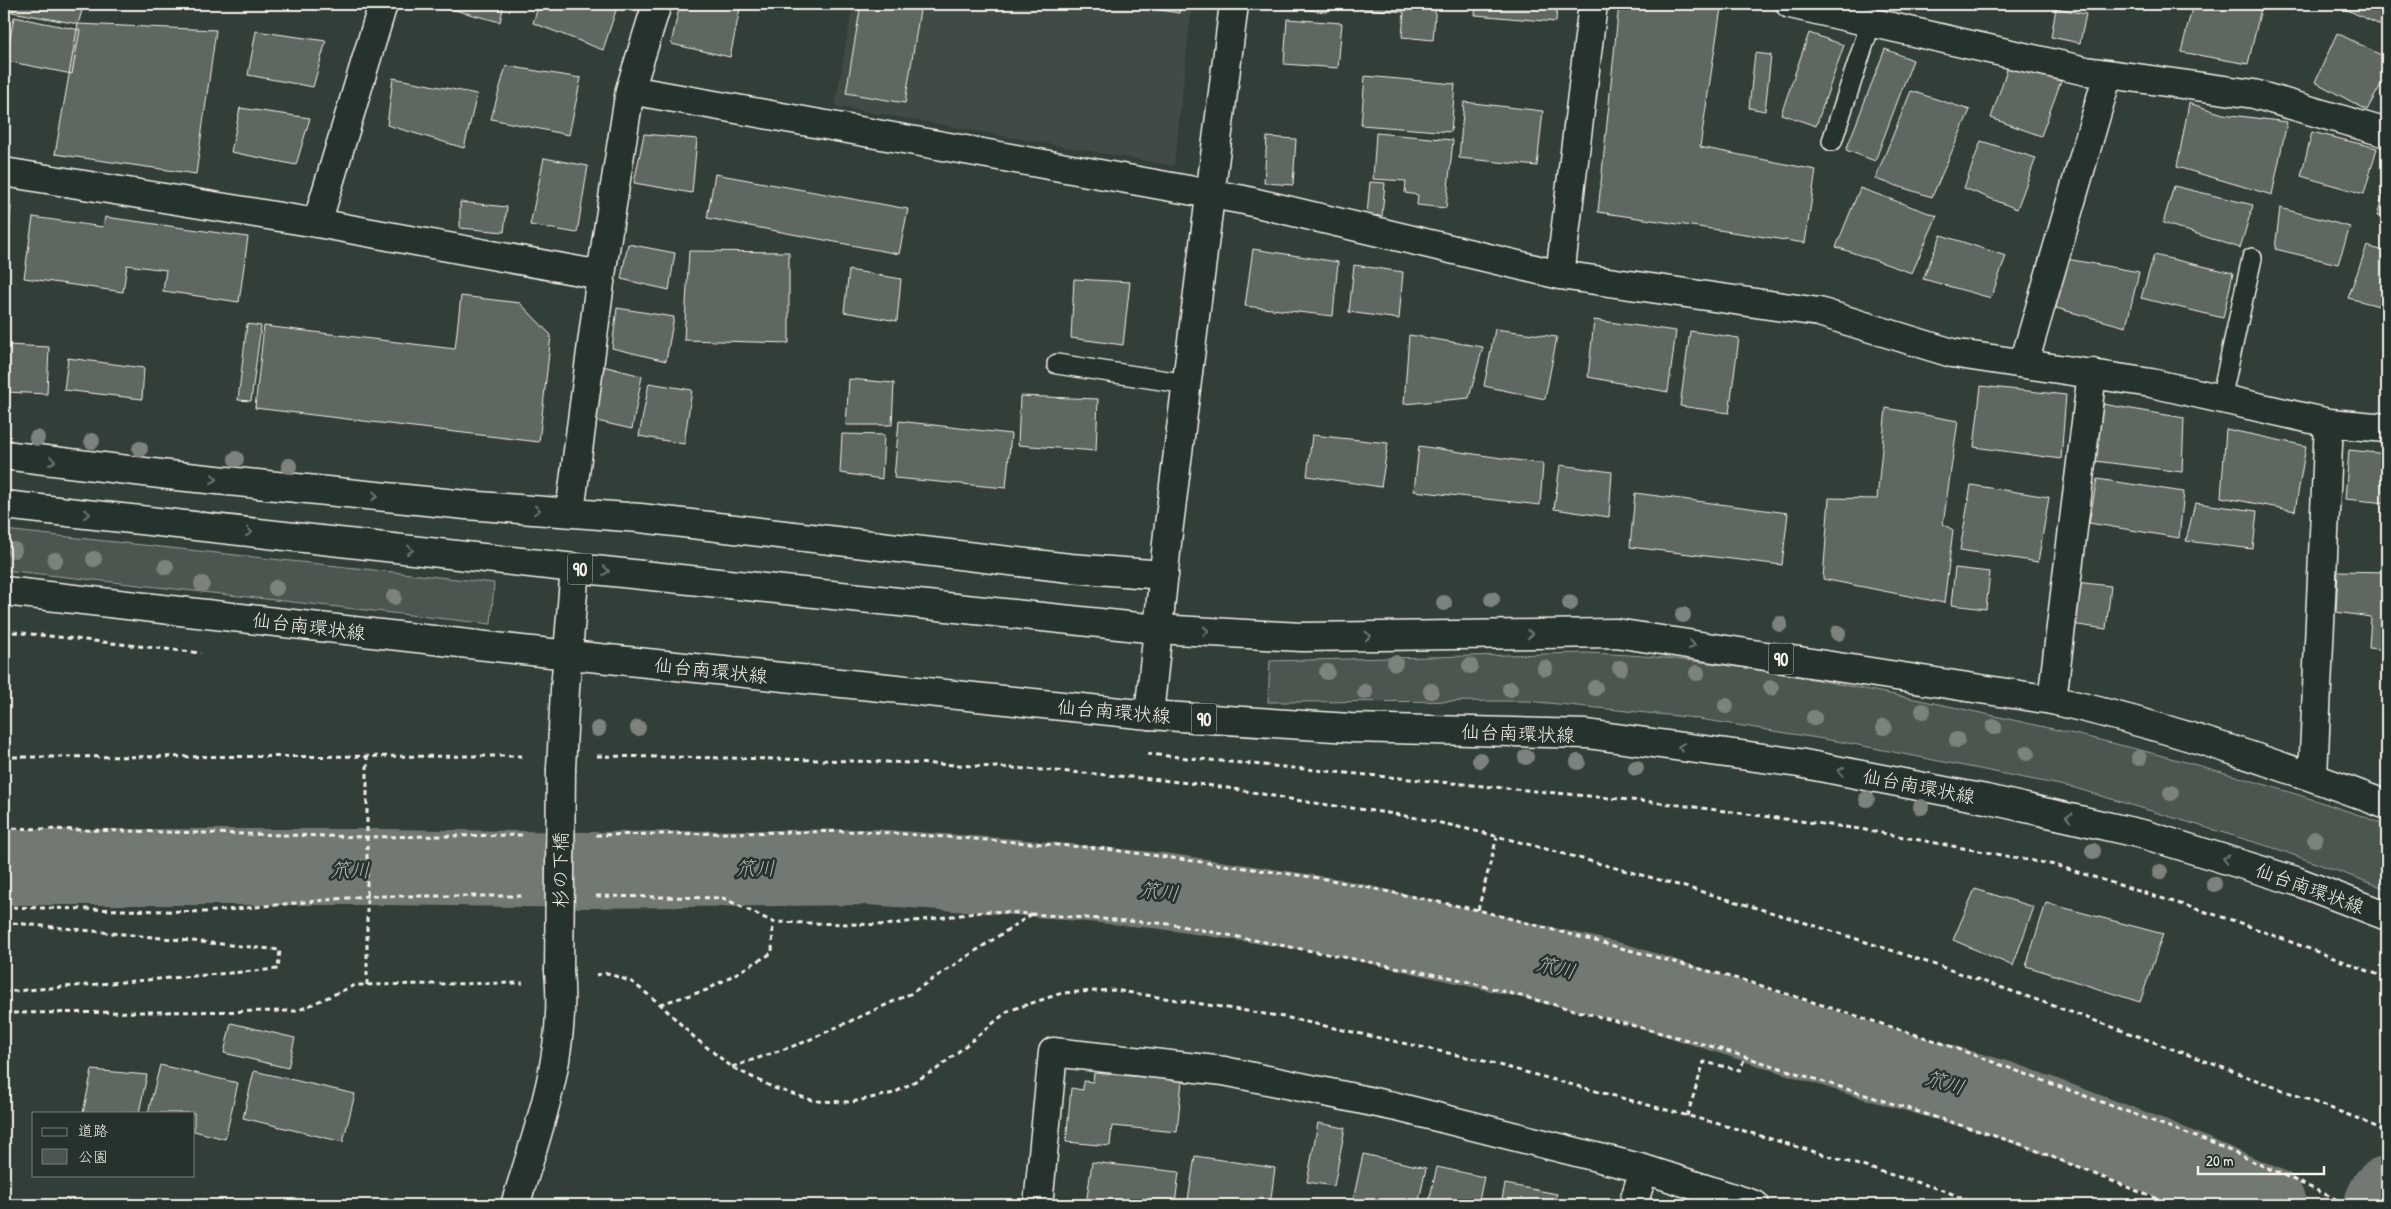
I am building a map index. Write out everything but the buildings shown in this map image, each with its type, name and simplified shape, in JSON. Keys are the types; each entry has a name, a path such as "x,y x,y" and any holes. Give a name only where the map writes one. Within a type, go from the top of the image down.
{"street":[{"path":"318,223 383,4"},
{"path":"570,512 601,275 630,90 657,4"},
{"path":"1149,716 1157,628 1234,4"},
{"path":"1560,275 1593,4"},
{"path":"1790,4 2086,71 2254,94 2387,133"},
{"path":"2024,363 2108,74"},
{"path":"630,90 1244,200 1560,275 1819,312 1952,353 2092,373 2329,423 2387,428"},
{"path":"4,172 318,223 601,275"},
{"path":"2052,700 2092,373"},
{"path":"2313,776 2329,423"},
{"path":"4,455 177,476 456,504 570,512 1070,568 1164,575"},
{"name":"90","path":"4,505 575,568 1157,628 1302,637 1616,634 2052,700 2118,715 2313,776 2387,805"},
{"name":"杉の下橋","path":"514,1205 545,1112 561,1017 562,762 575,568"},
{"name":"仙台南環状線","path":"4,591 568,655 1149,716 1350,728 1587,734 1799,763 1986,799 2146,835 2296,881 2387,916"},
{"path":"1038,1205 1053,1052 1234,1073 1397,1107 1644,1169 1755,1205"},
{"path":"1633,1205 1644,1169"}],"lane":[{"path":"1832,141 1871,22"},
{"path":"2222,399 2252,258"},
{"path":"1057,364 1187,384"}],"path":[{"path":"1138,753 1672,804 1870,831 2055,865 2235,921 2387,978"},
{"path":"367,756 367,985"},
{"path":"4,757 367,756 562,762 746,757 985,767 1103,774 1202,784 1422,819 1692,888 1870,943 2157,1042 2359,1119 2387,1132"},
{"path":"4,828 367,837 526,835"},
{"path":"595,834 862,831 1099,848 1326,879 1478,910 1746,981 1936,1041 2215,1144 2349,1205"},
{"path":"1478,910 1497,837"},
{"path":"4,907 205,912 367,896 535,896"},
{"path":"595,896 723,898 773,922 885,925 990,911 1170,924 1453,978 1745,1057 2020,1144 2172,1205"},
{"path":"732,1067 802,1043 910,994 1032,914"},
{"path":"4,922 280,950 278,969 4,992"},
{"path":"660,1004 707,990 772,953 773,922"},
{"path":"4,1013 297,1010 354,985 560,977"},
{"path":"1687,1116 1704,1062 1740,1070 1745,1057"}],"shaded area":[{"path":"853,4 1192,4 1174,166 835,106"}],"green space":[{"path":"4,530 494,583 491,624 4,570"},
{"path":"1586,653 1629,655 1715,664 1844,685 1987,714 2160,755 2218,771 2387,825 2387,889 2277,849 2075,788 1848,743 1687,717 1528,701 1268,702 1270,661"}],"waterway":[{"name":"笊川","path":"4,867 384,867 589,870 870,867 1015,877 1163,891 1332,916 1617,981 1866,1060 2005,1100 2150,1154 2268,1205"},
{"path":"2382,1205 2387,1195"}]}
